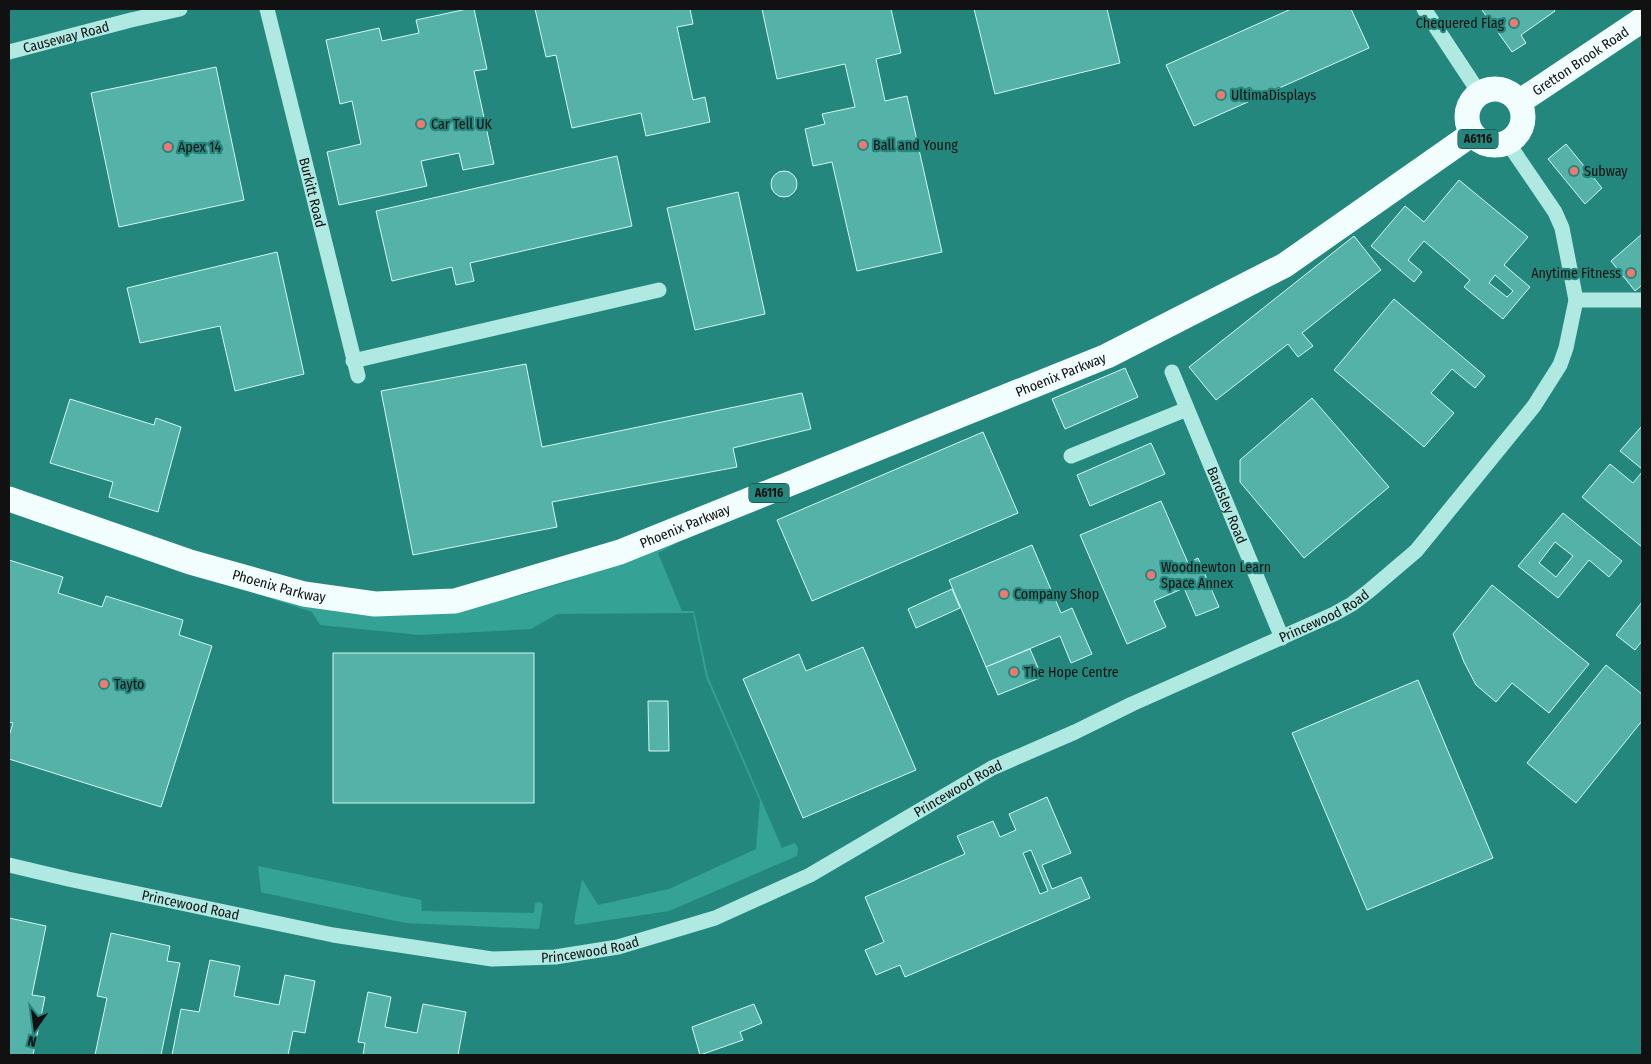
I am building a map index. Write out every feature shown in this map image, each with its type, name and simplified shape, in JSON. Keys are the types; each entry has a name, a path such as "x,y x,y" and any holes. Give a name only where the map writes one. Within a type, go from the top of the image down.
{"main road":[{"name":"Gretton Brook Road","path":"1519,102 1642,20"},
{"path":"1480,94 1488,90 1497,89 1506,91 1519,102"},
{"name":"A6116","path":"1480,94 1469,108 1467,117 1468,126 1472,134 1485,144 1508,143 1516,137 1521,130 1524,120 1519,102"},
{"name":"Phoenix Parkway","path":"9,499 190,562 304,594 375,604 455,601 620,552 1107,356 1285,265 1472,134"}],"street":[{"name":"Causeway Road","path":"9,52 180,9"},
{"name":"Burkitt Road","path":"267,9 358,376"},
{"path":"1424,9 1480,94"},
{"name":"Princewood Road","path":"9,865 334,935 492,959 555,957 618,947 715,918 810,875 992,768 1334,614 1352,604 1416,551 1534,406 1560,365 1566,348 1576,300 1562,228 1555,212 1508,143"},
{"path":"353,360 659,290"},
{"path":"1576,300 1642,300"},
{"name":"Bardsley Road","path":"1172,372 1282,638"},
{"path":"1071,456 1187,409"}],"green space":[{"path":"679,542 658,553 682,611 694,611 708,677 782,848 795,843 798,848 797,856 669,911 576,925 574,922 582,879 598,905 669,889 756,849 760,801 706,677 693,613 557,614 531,629 420,635 320,625 312,612 159,562 474,606 566,582"},
{"path":"258,866 421,900 422,911 534,913 535,903 540,902 543,905 539,929 406,923 264,893 261,892"}],"building":[{"name":"Car Tell UK","path":"474,9 487,69 474,71 494,164 463,170 459,153 421,161 427,186 339,205 327,152 361,144 352,101 340,104 326,40 379,28 382,41 419,33 416,20"},
{"path":"535,9 690,9 693,24 677,27 693,100 705,97 710,122 646,136 641,113 572,128 556,55 546,57"},
{"name":"Ball and Young","path":"762,9 891,9 901,53 876,59 885,101 907,96 942,252 857,271 832,162 813,166 805,129 825,124 822,114 855,107 845,64 777,79"},
{"path":"974,9 1107,9 1120,63 995,94"},
{"name":"UltimaDisplays","path":"1291,9 1351,9 1369,48 1194,126 1166,65"},
{"name":"Chequered Flag","path":"1554,9 1555,11 1521,35 1526,43 1512,52 1482,10"},
{"name":"Apex 14","path":"216,67 244,200 119,227 91,93"},
{"path":"1566,144 1602,188 1585,204 1548,159"},
{"path":"617,156 632,226 470,263 474,281 456,285 452,267 392,281 376,211"},
{"path":"784,171 793,175 797,184 793,193 784,197 775,193 771,184 775,175"},
{"path":"1459,180 1528,237 1504,265 1530,287 1503,319 1464,287 1470,280 1424,241 1408,260 1422,272 1414,282 1371,246 1405,206 1424,222","holes":["1495,275 1513,291 1507,297 1489,283"]},
{"path":"738,192 765,314 695,330 667,208"},
{"name":"Anytime Fitness","path":"1642,234 1642,285 1635,291 1611,261"},
{"path":"1354,236 1381,270 1302,333 1313,346 1298,357 1288,344 1216,400 1189,367"},
{"path":"277,252 304,374 235,391 220,326 140,343 127,288"},
{"path":"1394,299 1485,376 1475,388 1452,369 1431,393 1454,413 1424,447 1334,370"},
{"path":"526,364 542,447 802,393 811,429 733,448 737,467 552,502 557,527 413,555 381,391"},
{"path":"1125,368 1138,397 1065,429 1052,399"},
{"path":"1312,398 1389,487 1304,558 1240,482 1240,460"},
{"path":"70,399 154,425 156,418 181,427 158,512 109,497 113,482 50,463"},
{"path":"1642,428 1642,469 1620,451"},
{"path":"983,432 1018,513 812,601 777,520"},
{"path":"1151,443 1165,474 1090,506 1077,475"},
{"path":"1610,464 1633,483 1642,472 1642,547 1582,497"},
{"name":"Woodnewton Learn Space Annex","path":"1161,501 1188,563 1198,558 1219,607 1196,616 1184,588 1154,601 1166,627 1127,644 1080,535"},
{"path":"1563,513 1622,561 1609,577 1589,560 1558,598 1518,566","holes":["1555,542 1573,556 1556,577 1539,563"]},
{"name":"Company Shop","path":"1032,545 1061,613 1072,608 1092,654 1071,663 1060,636 986,667 949,580"},
{"name":"Tayto","path":"9,560 63,577 58,593 102,607 106,596 183,620 179,635 212,646 161,807 9,759 9,736 13,723 9,722"},
{"path":"1492,585 1589,664 1549,713 1512,683 1496,702 1476,685 1464,662 1453,634"},
{"path":"952,589 960,608 916,628 908,609"},
{"path":"1642,602 1642,641 1635,650 1616,635"},
{"path":"863,647 916,770 803,818 743,679 799,654 806,671"},
{"name":"The Hope Centre","path":"1030,649 1042,677 998,695 986,667"},
{"path":"333,653 534,653 534,803 333,803"},
{"path":"1606,665 1642,694 1642,721 1576,803 1527,763"},
{"path":"1418,680 1493,858 1367,910 1292,733"},
{"path":"648,701 668,701 669,751 649,751"},
{"path":"1047,797 1071,853 1042,865 1052,889 1081,877 1090,898 905,977 900,965 876,975 865,950 884,942 865,897 965,854 957,836 993,821 1000,837 1016,830 1009,814","holes":["1031,850 1048,891 1040,894 1023,853"]},
{"path":"9,918 46,926 32,995 45,997 33,1055 9,1055"},
{"path":"111,933 170,946 167,961 180,963 161,1055 95,1055 107,998 97,996"},
{"path":"210,960 240,966 234,996 279,1005 285,975 315,981 305,1033 293,1031 288,1055 172,1055 181,1009 199,1012"},
{"path":"368,992 391,997 385,1027 417,1033 423,1004 466,1012 458,1055 363,1055 365,1043 358,1042"},
{"path":"754,1004 762,1023 740,1032 743,1040 700,1055 692,1027"}],"place":[{"name":"Chequered Flag","path":"1514,23"},
{"name":"UltimaDisplays","path":"1221,95"},
{"name":"Car Tell UK","path":"421,124"},
{"name":"Ball and Young","path":"863,145"},
{"name":"Apex 14","path":"168,147"},
{"name":"Subway","path":"1574,171"},
{"name":"Anytime Fitness","path":"1631,273"},
{"name":"Woodnewton Learn Space Annex","path":"1151,575"},
{"name":"Company Shop","path":"1004,594"},
{"name":"The Hope Centre","path":"1014,672"},
{"name":"Tayto","path":"104,684"}]}
